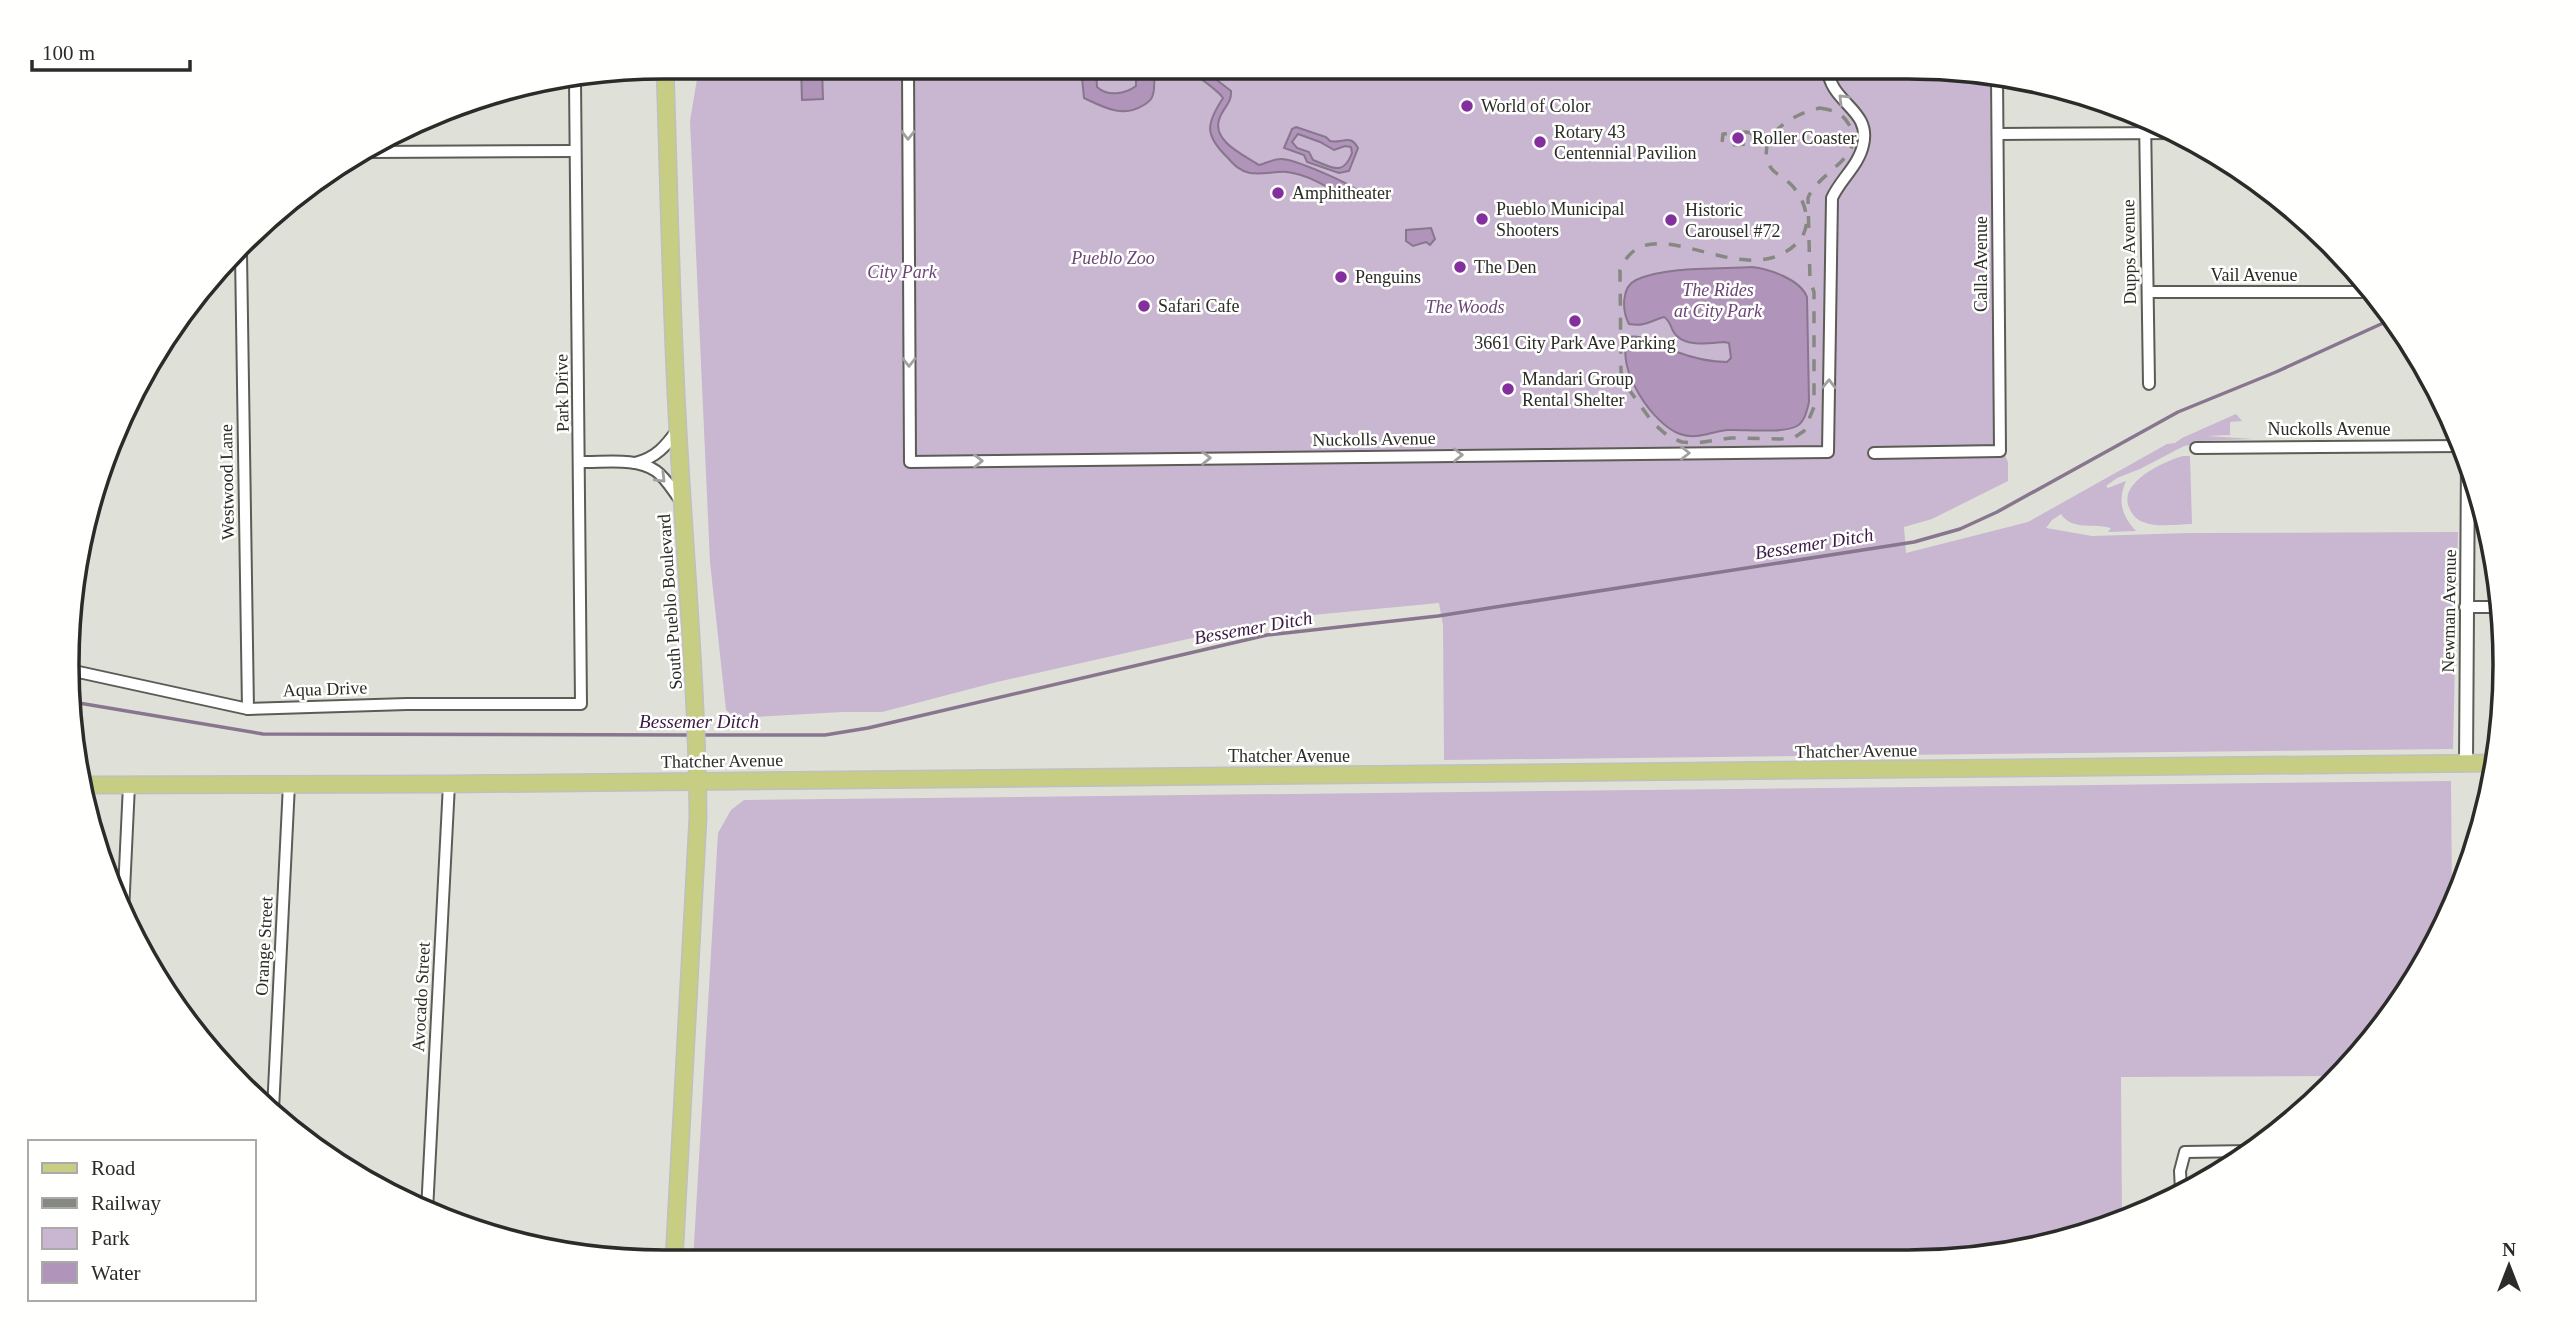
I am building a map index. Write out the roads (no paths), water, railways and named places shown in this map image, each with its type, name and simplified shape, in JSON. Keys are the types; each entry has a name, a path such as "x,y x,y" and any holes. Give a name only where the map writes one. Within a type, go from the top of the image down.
{"main road":[{"name":"South Pueblo Boulevard","path":"665,79 678,429 698,781 675,1250"},
{"name":"Thatcher Avenue","path":"91,785 449,784 2485,763"}],"street":[{"name":"Nuckolls Avenue","path":"908,79 910,462 1828,452 1832,198 1857,159 1863,145 1864,133 1861,120 1835,93 1831,79"},
{"name":"Park Drive","path":"575,86 581,704"},
{"name":"Calla Avenue","path":"1874,453 2000,451 1997,86"},
{"name":"Dupps Avenue","path":"2145,129 2149,384"},
{"path":"1998,134 2153,133"},
{"path":"381,152 575,151"},
{"name":"Westwood Lane","path":"241,260 248,709"},
{"name":"Vail Avenue","path":"2148,292 2359,292"},
{"path":"580,462 632,463 653,457 663,449 678,429"},
{"name":"Nuckolls Avenue","path":"2196,448 2451,446"},
{"path":"632,463 659,473 683,504"},
{"name":"Newman Avenue","path":"2466,763 2467,494"},
{"path":"2465,607 2490,607"},
{"name":"Aqua Drive","path":"79,672 248,709 407,704 581,704"},
{"name":"Orange Street","path":"273,1101 289,784"},
{"name":"Avocado Street","path":"429,1201 449,784"},
{"path":"124,891 129,785"},
{"path":"2181,1183 2180,1171 2185,1152 2234,1151"}],"water":[{"path":"801,79 822,79 823,99 802,100"},
{"path":"1082,79 1097,79 1097,87 1101,90 1116,93 1136,86 1136,79 1154,79 1154,89 1149,101 1128,111 1113,110 1084,98"},
{"path":"1201,79 1216,79 1231,91 1218,125 1219,133 1229,146 1259,165 1273,160 1288,160 1334,178 1360,192 1351,201 1304,176 1282,172 1246,172 1238,167 1220,150 1211,136 1213,115 1223,98"},
{"path":"1296,127 1334,142 1352,141 1358,148 1349,171 1339,173 1307,162 1304,155 1284,148 1292,129","holes":["1298,134 1334,150 1351,147 1349,160 1341,168 1331,167 1313,160 1309,152 1297,148 1292,142"]},
{"path":"1431,228 1435,239 1430,245 1426,242 1413,246 1406,241 1406,230"},
{"path":"1752,267 1791,280 1807,297 1809,402 1805,415 1797,426 1783,430 1727,430 1692,436 1680,434 1658,419 1638,393 1626,363 1625,349 1629,337 1641,337 1689,356 1720,362 1727,362 1731,358 1729,343 1687,342 1675,334 1664,317 1643,324 1629,324 1624,306 1625,294 1636,280 1662,272"}],"waterway":[{"name":"Bessemer Ditch","path":"702,735 825,735 868,728 1267,635 1438,616 1914,542 1960,529 1997,512 2178,412 2276,372 2383,323"},
{"name":"Bessemer Ditch","path":"80,703 263,734 691,735"}],"railway":[{"path":"1820,108 1842,116 1853,135 1848,154 1813,188 1808,198 1810,280 1814,292 1814,407 1804,431 1795,437 1781,439 1731,438 1697,443 1682,442 1669,437 1653,423 1630,391 1621,372 1620,270 1634,251 1652,244 1675,245 1751,260 1776,256 1798,242 1806,227 1805,210 1793,187 1771,168 1767,146 1772,136 1788,121 1820,108"},
{"path":"1746,132 1753,136 1752,144 1722,143 1723,134 1746,132"}],"place":[{"name":"World of Color","path":"1467,106"},
{"name":"Roller Coaster","path":"1738,138"},
{"name":"Rotary 43 Centennial Pavilion","path":"1540,142"},
{"name":"Amphitheater","path":"1278,193"},
{"name":"Pueblo Municipal Shooters","path":"1482,219"},
{"name":"Historic Carousel #72","path":"1671,220"},
{"name":"The Den","path":"1460,267"},
{"name":"Penguins","path":"1341,277"},
{"name":"Safari Cafe","path":"1144,306"},
{"name":"3661 City Park Ave Parking","path":"1575,321"},
{"name":"Mandari Group Rental Shelter","path":"1508,389"}],"park label":[{"name":"Pueblo Zoo","path":"1113,258"},
{"name":"City Park","path":"902,272"},
{"name":"The Rides at City Park","path":"1718,300"},
{"name":"The Woods","path":"1465,307"}]}
